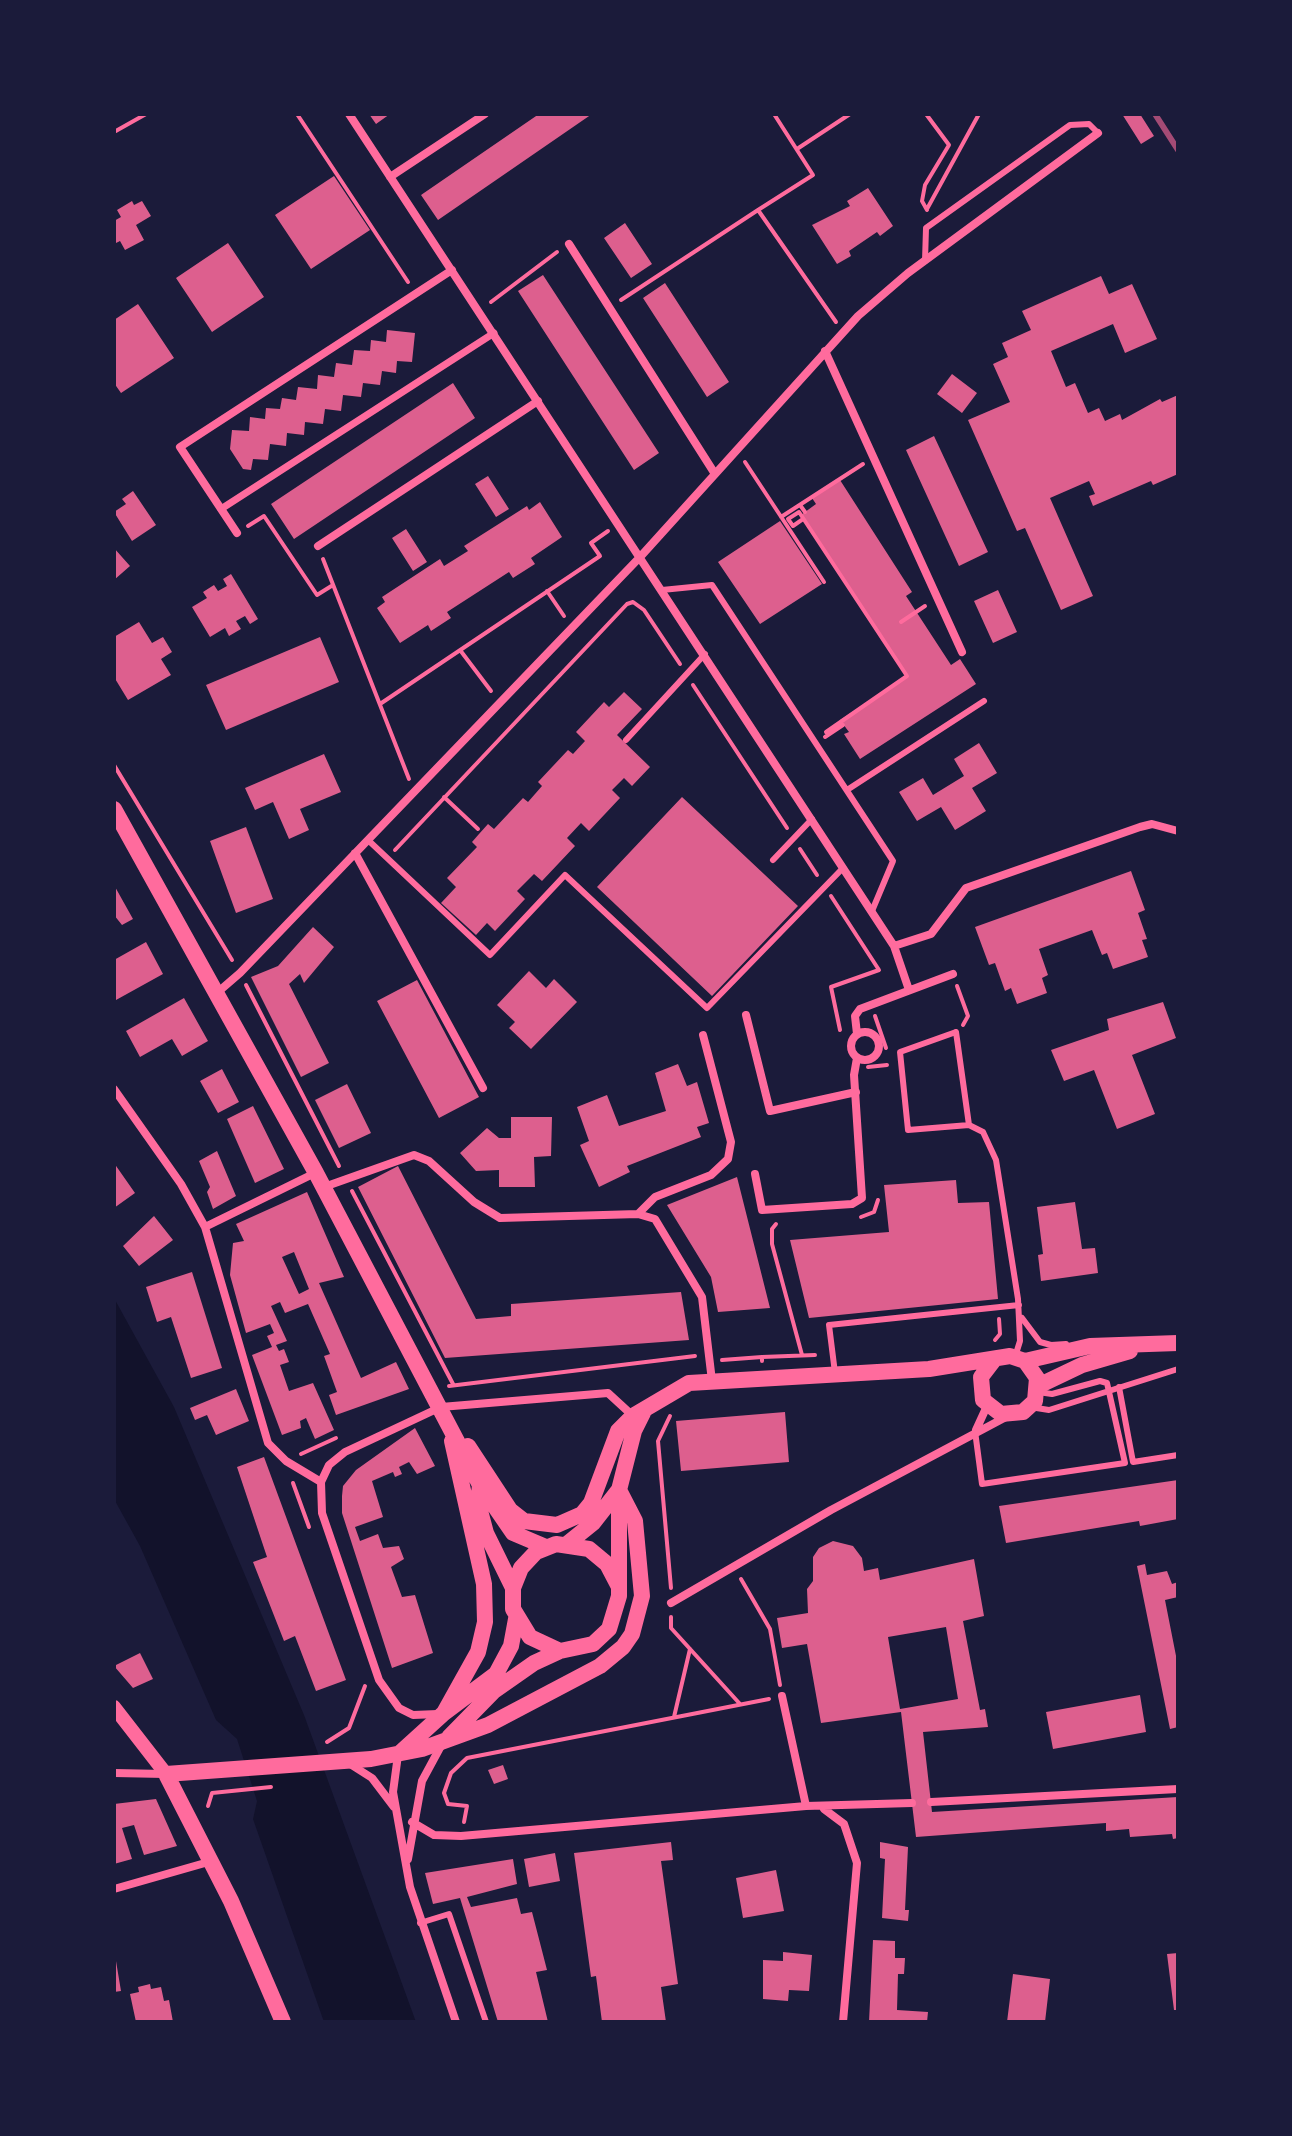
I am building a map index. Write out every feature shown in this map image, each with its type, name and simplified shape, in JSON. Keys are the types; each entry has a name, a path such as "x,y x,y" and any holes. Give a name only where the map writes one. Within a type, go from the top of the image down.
{"main road":[{"path":"114,809 121,836 218,992 450,1423 480,1485 513,1533 546,1547"},
{"path":"450,1423 482,1464 510,1510 524,1521 540,1526 557,1525 582,1514 591,1503 618,1431 652,1403 689,1383 762,1376 929,1369 1020,1359 1090,1346 1178,1343"},
{"path":"994,1360 981,1377 980,1392 987,1406 1008,1416 1035,1395 1100,1359 1178,1343"},
{"path":"1020,1359 1034,1371 1035,1395"},
{"path":"929,1369 981,1377"},
{"path":"445,1741 494,1691 534,1663 560,1651 582,1648 602,1637 615,1618 619,1490 634,1431 652,1403"},
{"path":"444,1713 478,1652 485,1622 484,1584 450,1423"},
{"path":"398,1755 444,1713 496,1674 511,1646 516,1619 513,1588 486,1533 478,1503 480,1485"},
{"path":"567,1544 593,1523 619,1490"},
{"path":"283,2022 212,1861 166,1774 204,1774 398,1755 445,1741 517,1711 600,1666 623,1647 639,1615 642,1596 635,1521 619,1490"},
{"path":"513,1588 528,1559 546,1547 567,1544 599,1556 618,1585"},
{"path":"516,1619 539,1644 560,1651"}],"street":[{"path":"349,114 872,911 894,946 909,990"},
{"path":"390,177 485,114"},
{"path":"218,992 240,973 641,556 843,331 885,291 1098,133"},
{"path":"569,244 715,474"},
{"path":"237,533 180,447 452,270"},
{"path":"221,509 494,333"},
{"path":"825,351 962,652"},
{"path":"318,546 538,401"},
{"path":"894,946 931,934 966,888 1140,827 1152,824 1178,831"},
{"path":"355,853 483,1088"},
{"path":"755,1174 762,1210 859,1201 864,1191 856,1092 857,1058 850,1046 857,1034 856,1012 953,974"},
{"path":"746,1015 770,1111 856,1092"},
{"path":"857,1034 871,1033 879,1045 870,1060 857,1058"},
{"path":"638,1214 655,1197 711,1175 728,1159 731,1142 703,1035"},
{"path":"114,1089 181,1184 205,1227 264,1433 274,1451 321,1482"},
{"path":"205,1227 320,1180 346,1180 393,1160 414,1155 429,1161 474,1202 500,1218 648,1215 660,1224 698,1286 705,1305 712,1381"},
{"path":"444,1713 413,1715 399,1708 379,1680 322,1513 321,1482 329,1465 345,1452 437,1400 608,1393 633,1416"},
{"path":"975,1431 987,1406"},
{"path":"671,1603 975,1431 1008,1416"},
{"path":"782,1696 806,1806"},
{"path":"114,1707 166,1774"},
{"path":"408,1876 412,1822 422,1781 445,1741"},
{"path":"398,1755 393,1779 395,1809 408,1876 420,1923 456,2022"},
{"path":"336,1761 372,1778 395,1809"},
{"path":"114,1775 166,1774"},
{"path":"931,1802 1178,1789"},
{"path":"412,1822 434,1835 461,1836 806,1806 912,1803"},
{"path":"819,1807 841,1820 856,1854 843,2022"},
{"path":"114,1889 212,1861"}],"lane":[{"path":"925,261 926,228 1070,125 1089,124 1098,133"},
{"path":"662,590 712,585 847,790 893,861 872,911"},
{"path":"626,740 705,654"},
{"path":"847,790 984,701"},
{"path":"773,860 812,819"},
{"path":"368,840 490,955 565,875 707,1008 843,868"},
{"path":"969,1125 956,1032 900,1052 908,1130 969,1125 983,1132 994,1152 1019,1309 1020,1359"},
{"path":"835,1373 829,1325 998,1307 1019,1309"},
{"path":"1019,1309 1031,1333 1045,1344 1116,1339 1133,1345"},
{"path":"1035,1395 1049,1410 1178,1369"},
{"path":"975,1431 982,1484 1125,1463 1110,1390 1100,1381 1052,1394 1035,1395"},
{"path":"1119,1387 1133,1462 1178,1455"},
{"path":"420,1923 449,1914 486,2022"}],"path":[{"path":"114,132 146,114"},
{"path":"297,114 416,293"},
{"path":"609,308 813,175 774,114"},
{"path":"797,149 850,114"},
{"path":"903,114 924,114 949,145 925,185 922,201 927,210"},
{"path":"926,228 927,210 979,114"},
{"path":"758,210 843,331"},
{"path":"479,311 569,244"},
{"path":"737,450 824,582"},
{"path":"781,517 873,457"},
{"path":"800,505 907,676 825,730 834,743"},
{"path":"802,512 788,519 793,526 803,519"},
{"path":"237,533 264,516 317,595 333,585"},
{"path":"380,704 600,556 591,543"},
{"path":"318,546 414,792"},
{"path":"547,591 573,627"},
{"path":"387,858 627,604 633,602 644,610 825,887"},
{"path":"901,622 918,611"},
{"path":"460,650 500,702"},
{"path":"816,743 843,725"},
{"path":"114,765 240,973 453,1384"},
{"path":"444,797 478,829"},
{"path":"953,974 968,1018 956,1032"},
{"path":"866,1067 887,1065 885,1036 870,1004"},
{"path":"846,1218 871,1214"},
{"path":"784,1222 772,1229 771,1238 802,1355"},
{"path":"990,1342 1000,1334 998,1307"},
{"path":"437,1400 453,1384 709,1355 722,1360 832,1354"},
{"path":"762,1357 762,1376"},
{"path":"676,1410 662,1427 658,1441 671,1628 740,1704"},
{"path":"312,1536 290,1475 292,1464 304,1452 346,1434"},
{"path":"461,1836 467,1806 448,1804 444,1793 451,1773 462,1760 782,1696 770,1629 733,1567"},
{"path":"673,1717 690,1649"},
{"path":"328,1742 349,1728 356,1716 365,1679"},
{"path":"208,1806 212,1793"}],"shaded area":[{"path":"114,1298 174,1407 304,1715 416,2022 324,2022 253,1819 257,1801 237,1739 216,1720 140,1546 114,1499"}],"building":[{"path":"369,114 390,114 376,124"},
{"path":"539,114 592,114 438,220 421,195"},
{"path":"1122,114 1140,114 1154,136 1141,144"},
{"path":"334,176 370,230 311,269 275,215"},
{"path":"868,188 893,226 880,236 877,232 849,251 851,256 837,264 812,225 850,206 847,201"},
{"path":"132,201 134,205 142,201 151,216 136,225 144,240 125,250 120,241 114,244 114,221 121,217 117,210"},
{"path":"625,223 652,264 631,278 604,238"},
{"path":"228,243 264,297 212,332 176,278"},
{"path":"543,275 659,453 634,470 518,291"},
{"path":"1101,276 1109,294 1132,284 1157,339 1125,353 1113,324 1051,351 1066,387 1075,383 1088,413 1099,408 1105,421 1120,414 1122,420 1160,399 1162,402 1178,395 1178,474 1153,485 1151,481 1093,506 1089,496 1095,494 1089,481 1050,498 1093,596 1061,610 1025,528 1017,531 968,420 1010,402 993,364 1008,357 1002,343 1031,330 1022,311"},
{"path":"665,283 729,382 707,397 643,298"},
{"path":"138,304 174,358 121,393 114,383 114,320"},
{"path":"387,330 415,333 412,362 397,361 396,373 382,371 380,385 363,383 361,397 343,395 341,411 325,409 323,424 305,422 304,435 287,433 286,446 270,444 268,460 253,459 251,470 243,469 230,449 232,430 249,431 250,417 265,419 266,408 280,409 282,398 296,400 298,387 317,389 318,375 334,377 336,363 352,365 354,350 370,351 371,340 386,342"},
{"path":"952,374 977,393 962,413 937,394"},
{"path":"453,383 475,418 294,539 271,504"},
{"path":"934,436 988,552 959,566 906,450"},
{"path":"488,476 509,509 496,517 475,484"},
{"path":"840,480 912,592 906,596 951,665 960,659 976,684 860,759 844,734 849,732 840,720 907,676 801,515 816,504 812,498"},
{"path":"133,491 156,525 132,541 114,512 126,504 122,499"},
{"path":"540,502 562,537 531,558 535,564 513,578 509,572 447,612 451,618 431,631 428,625 400,643 377,608 385,602 382,597 440,559 444,566 468,551 464,546 527,506 529,510"},
{"path":"780,521 822,584 760,624 718,562"},
{"path":"406,529 427,562 413,571 392,538"},
{"path":"114,548 130,566 114,580"},
{"path":"231,574 258,619 250,624 245,616 236,621 241,629 229,636 225,628 210,637 192,607 207,598 203,592 214,585 218,591 227,586 223,579"},
{"path":"998,590 1017,632 993,643 974,601"},
{"path":"139,622 152,643 163,637 172,652 161,659 171,675 128,700 114,677 114,637"},
{"path":"320,637 339,682 226,730 206,685"},
{"path":"624,692 642,709 617,735 650,767 632,786 624,778 612,790 620,798 589,831 581,823 567,838 575,846 542,881 534,874 517,891 525,899 495,931 487,923 476,935 441,903 456,887 447,878 477,847 472,842 488,824 494,829 523,798 528,802 542,786 538,782 568,750 573,754 585,741 576,732 604,702 609,707"},
{"path":"979,743 997,773 972,788 986,811 955,830 941,807 917,821 899,792 923,778 933,795 964,776 954,759"},
{"path":"324,754 341,792 300,809 309,830 289,839 273,802 255,810 245,788"},
{"path":"682,797 798,906 712,996 597,887"},
{"path":"246,827 273,899 236,913 210,841"},
{"path":"1131,871 1145,910 1138,913 1147,939 1142,940 1148,957 1113,969 1107,953 1102,955 1092,930 1039,949 1048,975 1042,978 1047,993 1017,1004 1011,988 1005,991 995,963 989,965 975,927"},
{"path":"114,885 133,919 122,925 114,915"},
{"path":"313,927 334,947 304,983 300,974 289,984 329,1063 301,1077 251,977 278,966"},
{"path":"146,942 163,974 116,1000 114,960"},
{"path":"529,971 546,988 554,979 577,1002 531,1049 509,1028 515,1022 497,1005"},
{"path":"417,980 479,1097 439,1118 377,1001"},
{"path":"184,998 208,1041 182,1056 172,1039 140,1057 126,1031"},
{"path":"1163,1002 1176,1038 1132,1055 1155,1114 1117,1129 1094,1070 1064,1081 1051,1050 1109,1030 1107,1019"},
{"path":"678,1064 687,1086 697,1082 709,1123 697,1127 701,1137 627,1166 630,1172 599,1187 580,1145 589,1141 577,1107 607,1095 619,1126 666,1111 655,1073"},
{"path":"222,1069 239,1102 218,1113 200,1081"},
{"path":"347,1084 371,1133 339,1148 315,1100"},
{"path":"253,1106 284,1169 255,1183 227,1119"},
{"path":"511,1117 552,1117 551,1156 534,1157 535,1187 499,1187 499,1170 476,1171 460,1153 487,1128 499,1138 511,1138"},
{"path":"217,1151 236,1196 213,1209 207,1192 210,1187 199,1161"},
{"path":"114,1163 135,1193 114,1208"},
{"path":"398,1166 476,1319 511,1316 511,1304 681,1292 689,1340 445,1358 358,1187"},
{"path":"737,1177 770,1308 718,1312 711,1277 667,1205"},
{"path":"956,1180 958,1203 989,1202 998,1299 809,1318 790,1240 889,1232 884,1185"},
{"path":"307,1192 344,1277 319,1283 361,1378 396,1362 409,1389 336,1415 329,1395 337,1392 324,1356 330,1354 308,1304 285,1313 280,1302 271,1306 287,1341 276,1345 279,1351 284,1349 289,1362 280,1365 289,1391 313,1383 334,1430 315,1439 306,1418 300,1421 301,1428 282,1435 252,1355 272,1347 267,1336 274,1333 270,1324 246,1333 230,1275 233,1243 244,1241 236,1224","holes":["294,1252 309,1289 299,1294 282,1257"]},
{"path":"1075,1202 1082,1249 1095,1248 1098,1273 1041,1281 1038,1255 1043,1254 1037,1207"},
{"path":"154,1216 173,1240 139,1266 123,1246"},
{"path":"192,1272 222,1368 191,1378 171,1317 157,1322 146,1287"},
{"path":"236,1389 249,1421 216,1435 207,1415 195,1420 190,1408"},
{"path":"785,1412 789,1462 681,1471 676,1421"},
{"path":"415,1428 435,1466 417,1474 409,1462 399,1467 402,1474 395,1477 393,1472 372,1481 383,1517 355,1527 360,1541 378,1534 383,1548 399,1546 404,1559 391,1567 402,1597 415,1595 433,1653 392,1668 342,1513 342,1496 343,1486 356,1470"},
{"path":"264,1457 346,1680 316,1691 295,1636 284,1641 253,1562 267,1557 237,1467"},
{"path":"1178,1480 1178,1519 1140,1526 1139,1521 1006,1543 999,1506"},
{"path":"833,1541 853,1546 862,1558 864,1571 878,1568 880,1580 974,1559 984,1616 963,1621 980,1710 985,1709 988,1727 923,1732 932,1812 1178,1797 1178,1838 1173,1839 1172,1834 1130,1837 1129,1829 1106,1831 1106,1823 916,1837 901,1712 821,1723 807,1644 782,1648 777,1618 808,1613 807,1589 813,1581 813,1557 819,1548","holes":["946,1627 958,1699 900,1709 888,1637"]},
{"path":"1145,1564 1147,1575 1167,1571 1172,1584 1178,1582 1178,1597 1165,1600 1178,1666 1178,1727 1170,1729 1137,1566"},
{"path":"140,1653 153,1679 133,1688 114,1666"},
{"path":"1140,1695 1146,1732 1053,1749 1046,1712"},
{"path":"503,1765 508,1779 494,1784 488,1770"},
{"path":"156,1799 177,1846 144,1855 134,1825 122,1828 132,1859 114,1864 114,1804"},
{"path":"671,1842 673,1860 661,1861 678,1984 661,1987 666,2022 602,2022 596,1976 591,1977 574,1853"},
{"path":"880,1842 908,1847 905,1910 909,1910 908,1921 882,1918 885,1859 880,1858"},
{"path":"555,1853 560,1881 529,1887 524,1859"},
{"path":"513,1859 517,1884 467,1897 471,1907 517,1898 521,1914 532,1912 547,1970 536,1972 548,2022 498,2022 460,1898 433,1904 425,1873"},
{"path":"776,1870 784,1911 743,1918 736,1878"},
{"path":"873,1940 895,1941 895,1958 905,1958 904,1974 898,1974 897,2010 928,2012 927,2022 869,2022"},
{"path":"114,1949 121,1991 114,1992"},
{"path":"783,1952 812,1955 809,1991 789,1990 788,2001 763,1999 763,1960 783,1961"},
{"path":"1178,1953 1178,2010 1174,2010 1167,1954"},
{"path":"1013,1974 1050,1979 1045,2022 1007,2022"},
{"path":"150,1984 151,1989 161,1987 164,2001 169,2000 173,2022 136,2022 130,1994 139,1992 138,1987"}],"railway":[{"path":"1155,114 1178,150"}]}
